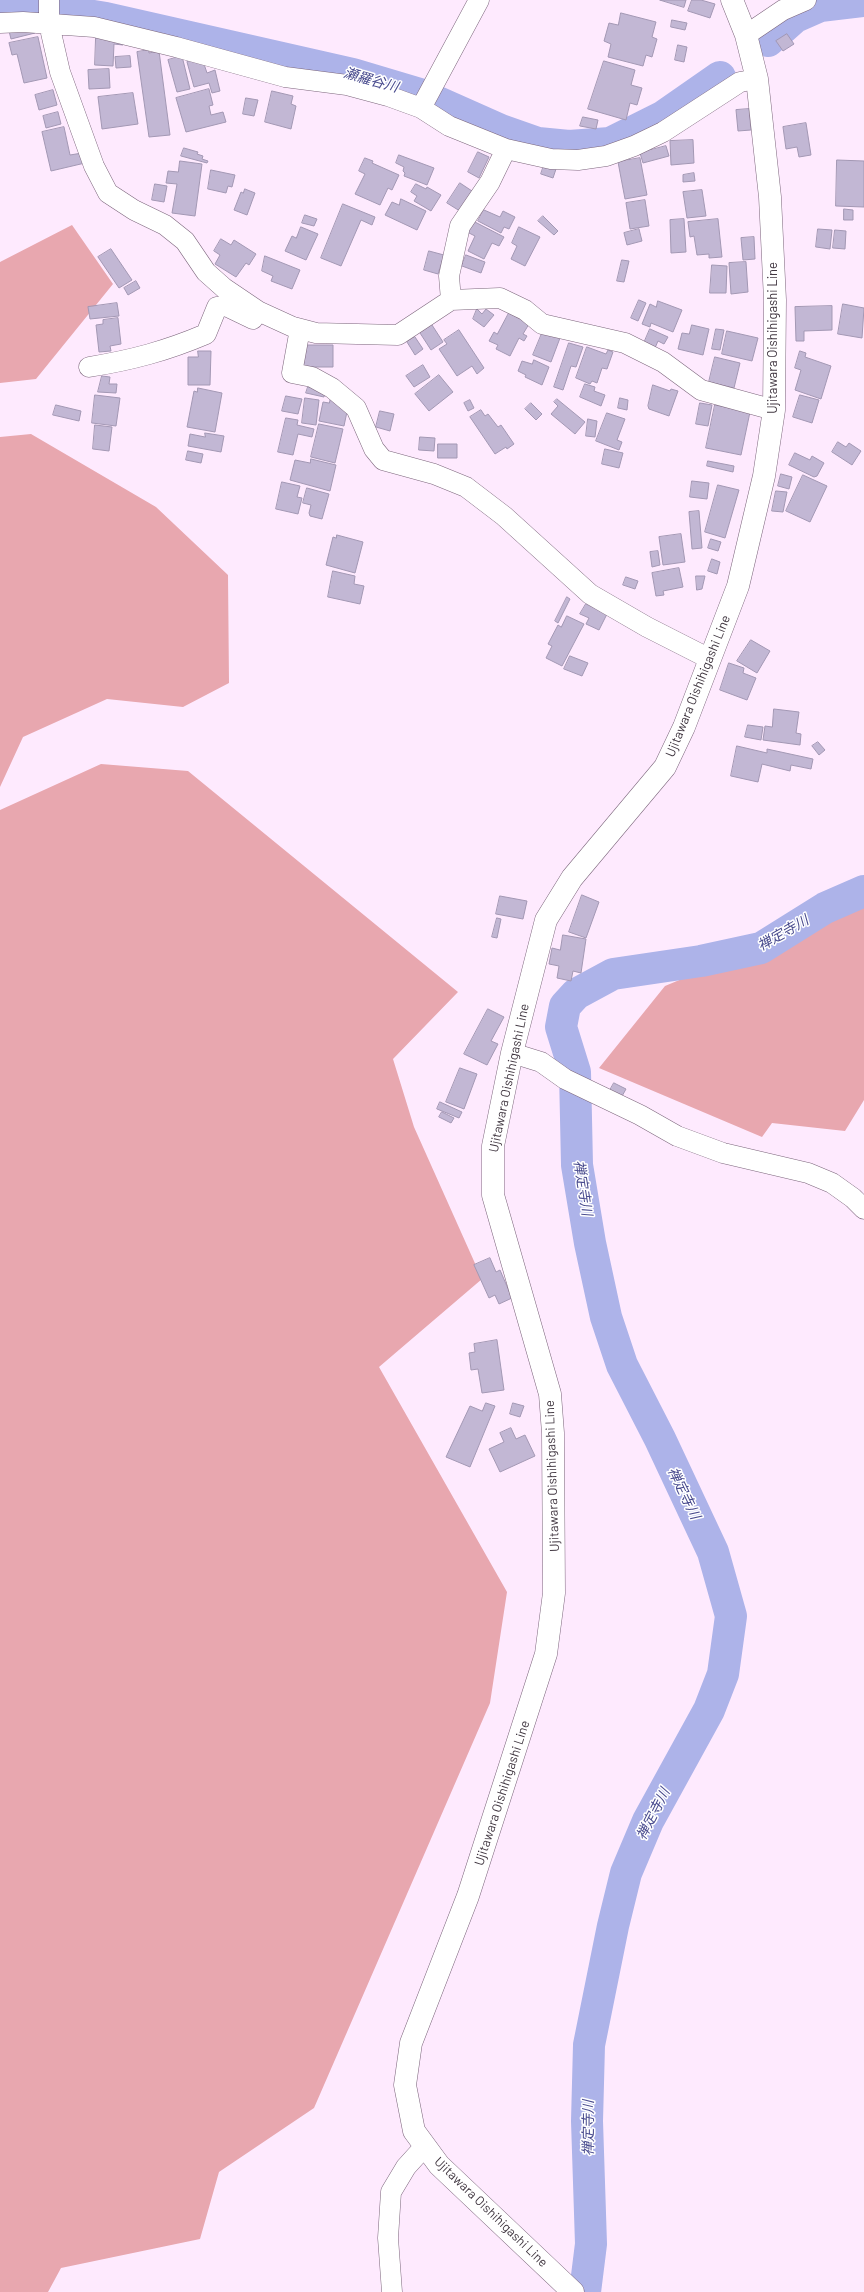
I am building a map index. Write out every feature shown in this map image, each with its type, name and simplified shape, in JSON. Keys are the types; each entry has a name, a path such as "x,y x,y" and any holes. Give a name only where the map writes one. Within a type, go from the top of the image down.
{"main road":[{"name":"Ujitawara Oishihigashi Line","path":"568,2287 439,2165 414,2131 405,2085 411,2043 468,1896 502,1795 546,1654 554,1593 553,1433 550,1394 493,1195 493,1146 512,1052 546,920 572,878 666,767 738,586 764,476 774,410 775,300 770,197 757,79 746,35 732,0"}],"street":[{"path":"425,99 479,0"},
{"path":"746,35 784,10 806,0"},
{"path":"49,11 62,79 94,166 108,193 134,210 165,225 185,241 206,272 224,288 266,314 300,329 316,333 398,334 451,300 500,298 525,310 542,324 626,343 663,362 701,390 774,410"},
{"path":"0,23 49,11 94,27 176,47 285,77 348,85 388,96 425,99 449,126 506,149 551,159 578,160 606,156 663,132 740,82 757,79"},
{"path":"451,300 449,276 460,226 490,182 506,149"},
{"path":"89,367 132,360 178,346 206,334 217,307 226,306 261,322 266,314"},
{"path":"300,329 292,373 312,377 332,388 356,408 374,449 383,460 434,474 466,487 504,516 590,594 647,627 710,659"},
{"path":"512,1052 541,1062 573,1083 640,1115 677,1136 723,1153 808,1173 826,1180 853,1198 864,1209"},
{"path":"392,2292 388,2238 391,2192 406,2167 425,2146"}],"shaded area":[{"path":"72,225 113,284 36,379 0,383 0,262"},
{"path":"31,434 156,507 228,575 229,683 183,707 107,699 23,737 0,787 0,437"},
{"path":"101,764 188,771 458,992 393,1059 414,1127 482,1279 379,1367 507,1592 490,1703 314,2108 219,2172 200,2239 61,2268 48,2292 0,2292 0,810"},
{"path":"864,903 864,1100 845,1131 772,1123 762,1137 599,1068 665,986"}],"building":[{"path":"660,0 686,0 684,7"},
{"path":"692,0 701,0 715,4 710,18 688,11"},
{"path":"621,13 656,22 652,37 657,39 652,57 646,55 643,66 608,57 611,44 604,41 609,23 618,25"},
{"path":"672,20 687,23 685,30 671,27"},
{"path":"34,27 35,33 11,39 9,31"},
{"path":"787,34 794,44 783,51 776,41"},
{"path":"38,37 47,78 24,83 17,54 12,55 9,43"},
{"path":"96,37 123,42 123,45 114,44 113,66 95,65"},
{"path":"678,45 687,47 684,62 675,60"},
{"path":"149,50 149,53 159,51 170,135 149,137 137,52"},
{"path":"130,56 131,67 116,68 115,57"},
{"path":"182,56 190,89 177,92 168,60"},
{"path":"202,58 207,73 215,70 220,91 212,93 209,83 194,87 187,62"},
{"path":"604,61 635,70 631,85 642,88 637,105 630,103 626,120 588,109"},
{"path":"109,69 110,88 89,89 88,70"},
{"path":"209,89 213,105 209,106 211,115 223,112 226,122 186,132 176,98"},
{"path":"53,90 57,105 39,110 35,95"},
{"path":"272,91 293,96 291,104 296,106 291,129 265,122"},
{"path":"133,93 138,124 102,129 98,97"},
{"path":"246,98 258,100 254,116 243,114"},
{"path":"749,109 751,130 738,131 736,110"},
{"path":"58,112 61,124 46,128 43,116"},
{"path":"583,117 598,120 596,129 580,126"},
{"path":"806,123 811,155 799,157 797,147 786,149 783,127"},
{"path":"64,127 70,155 82,153 85,163 51,171 42,132"},
{"path":"693,140 694,163 671,165 670,141"},
{"path":"666,146 669,156 643,163 640,153"},
{"path":"184,148 198,152 197,154 203,156 202,159 208,161 207,163 181,156"},
{"path":"478,152 489,157 479,178 468,172"},
{"path":"399,155 434,168 427,185 404,176 404,167 396,163"},
{"path":"365,158 373,161 372,163 399,175 392,190 388,188 380,205 355,194 365,174 359,171"},
{"path":"640,158 647,195 625,199 618,162"},
{"path":"837,160 864,161 864,207 836,206"},
{"path":"180,161 202,164 195,216 172,213 177,184 166,183 168,171 178,172"},
{"path":"544,165 556,169 553,178 541,174"},
{"path":"211,170 235,175 232,187 228,186 226,193 208,189"},
{"path":"694,173 695,181 683,182 683,175"},
{"path":"460,183 475,193 463,213 447,203"},
{"path":"155,184 167,186 164,202 152,200"},
{"path":"416,184 426,189 427,187 441,195 431,211 414,201 417,196 411,192"},
{"path":"245,189 255,193 247,215 234,210 241,192 243,193"},
{"path":"702,190 706,216 687,218 683,192"},
{"path":"401,199 426,211 417,230 385,215 392,202 399,205"},
{"path":"645,200 649,226 630,229 626,203"},
{"path":"343,204 375,217 372,225 361,220 341,266 321,258"},
{"path":"844,209 853,210 853,220 844,220"},
{"path":"484,210 500,217 503,211 515,217 509,229 504,227 501,233 478,221"},
{"path":"305,215 317,219 314,226 302,223"},
{"path":"543,216 558,231 554,235 538,221"},
{"path":"684,219 686,252 671,253 670,220"},
{"path":"718,219 722,257 709,258 709,254 697,255 694,236 690,237 688,222"},
{"path":"473,221 504,237 499,246 492,243 484,259 468,251 475,236 467,232"},
{"path":"301,227 318,234 306,260 285,251 292,236 296,238"},
{"path":"519,227 540,237 525,266 511,259 517,246 512,243"},
{"path":"639,229 642,241 627,245 624,233"},
{"path":"818,229 832,230 830,249 816,247"},
{"path":"835,230 846,231 845,249 833,248"},
{"path":"754,237 755,259 743,260 741,238"},
{"path":"221,239 231,245 234,240 256,254 249,265 246,263 236,277 215,264 220,255 214,251"},
{"path":"111,249 132,280 119,288 98,257"},
{"path":"429,251 444,255 438,274 424,270"},
{"path":"466,255 485,262 481,273 462,266"},
{"path":"265,256 300,270 292,289 271,281 273,276 262,271"},
{"path":"622,260 629,261 624,282 617,281"},
{"path":"746,262 748,292 731,294 729,263"},
{"path":"712,265 727,266 726,293 710,293"},
{"path":"136,281 140,288 128,295 124,288"},
{"path":"639,300 646,303 638,321 631,318"},
{"path":"658,301 682,310 673,332 651,323 650,327 642,324 650,304 656,307"},
{"path":"117,303 119,316 90,319 88,307"},
{"path":"843,304 864,308 862,338 838,334"},
{"path":"832,306 832,330 804,331 804,341 796,341 795,307"},
{"path":"477,309 482,314 486,309 494,315 484,327 473,319"},
{"path":"509,313 529,324 523,334 527,336 524,341 519,338 510,356 496,349 498,345 489,341 494,332 497,334"},
{"path":"118,318 121,344 110,346 111,351 99,352 96,325 103,324 103,320"},
{"path":"432,325 443,342 431,350 420,333"},
{"path":"692,325 709,329 703,355 678,349 682,333 689,334"},
{"path":"650,329 668,337 664,344 658,341 655,348 644,343"},
{"path":"716,329 724,330 720,350 712,349"},
{"path":"459,330 484,368 477,374 472,366 457,376 439,349 447,344 444,340"},
{"path":"543,331 560,338 551,362 533,355"},
{"path":"727,331 758,338 752,361 722,354"},
{"path":"415,337 423,349 415,355 407,342"},
{"path":"569,343 583,347 576,367 571,366 563,390 554,387"},
{"path":"303,345 333,345 333,367 303,367"},
{"path":"587,347 606,354 608,350 613,352 607,369 602,368 597,383 592,381 590,384 576,378"},
{"path":"198,351 211,351 210,385 188,385 188,357 198,357"},
{"path":"800,351 806,353 805,357 831,366 821,399 795,390 801,370 795,368"},
{"path":"715,357 740,363 734,388 709,382"},
{"path":"534,360 549,367 542,385 525,377 526,375 518,371 522,361 532,364"},
{"path":"423,365 430,377 414,387 406,376"},
{"path":"439,375 453,392 429,411 415,394"},
{"path":"102,376 110,377 109,384 117,384 116,393 98,392"},
{"path":"585,384 595,387 594,391 605,395 601,406 580,397"},
{"path":"653,385 670,391 671,389 678,391 669,416 649,409 648,406"},
{"path":"308,387 326,390 324,397 306,393"},
{"path":"198,388 222,393 215,432 187,427 194,391 197,392"},
{"path":"95,395 120,398 116,426 92,423"},
{"path":"800,395 819,400 812,423 793,417"},
{"path":"286,396 302,399 298,414 282,411"},
{"path":"331,397 348,407 344,426 319,421 323,402 329,403"},
{"path":"305,398 319,400 316,425 302,423"},
{"path":"620,398 628,400 627,410 618,408"},
{"path":"557,399 585,422 575,434 551,414 558,406 554,402"},
{"path":"470,400 474,408 468,411 464,403"},
{"path":"531,403 542,414 536,420 525,409"},
{"path":"700,403 712,405 708,426 696,424"},
{"path":"56,405 81,411 79,421 53,415"},
{"path":"715,405 750,412 741,455 706,448"},
{"path":"481,410 485,416 488,414 498,427 501,425 514,444 495,454 470,417"},
{"path":"380,411 394,414 390,431 376,427"},
{"path":"607,413 625,419 617,440 622,442 619,450 596,441"},
{"path":"286,418 298,420 297,425 314,429 312,437 298,434 293,455 278,452"},
{"path":"588,419 597,421 595,437 586,436"},
{"path":"319,424 343,429 335,463 311,457"},
{"path":"95,425 112,427 109,451 93,449"},
{"path":"205,433 224,436 221,452 188,446 190,434 205,437"},
{"path":"420,437 435,438 434,451 419,450"},
{"path":"838,442 846,447 849,443 861,451 852,465 832,452"},
{"path":"438,444 457,444 457,458 438,458"},
{"path":"605,449 623,453 619,468 602,464"},
{"path":"188,451 203,454 201,463 186,460"},
{"path":"795,453 810,460 812,456 824,463 817,476 814,477 789,465"},
{"path":"311,459 336,465 330,491 290,480 295,460 310,463"},
{"path":"708,461 734,466 733,472 707,466"},
{"path":"781,474 792,477 789,489 778,486"},
{"path":"803,475 827,486 810,522 786,511"},
{"path":"692,481 709,483 707,499 690,497"},
{"path":"282,482 300,486 297,497 302,498 298,514 276,509"},
{"path":"718,485 739,490 725,538 705,532"},
{"path":"307,488 329,494 322,519 310,516 309,513 311,505 303,503"},
{"path":"776,491 787,492 783,512 772,511"},
{"path":"699,511 702,548 692,549 689,512"},
{"path":"681,534 685,562 663,565 659,537"},
{"path":"337,535 363,542 355,573 326,565 333,537 336,538"},
{"path":"711,539 721,542 718,551 708,548"},
{"path":"658,551 660,565 652,567 650,552"},
{"path":"712,559 720,562 717,574 708,571"},
{"path":"679,568 683,587 663,591 664,595 656,596 652,573"},
{"path":"333,571 355,576 354,584 364,586 360,604 328,597"},
{"path":"696,576 705,576 702,589 697,590"},
{"path":"626,577 638,581 635,589 623,585"},
{"path":"567,597 570,599 558,623 555,621"},
{"path":"586,604 607,614 599,630 586,624 589,618 580,614"},
{"path":"567,616 584,624 562,666 546,658 552,646 548,644 558,625 561,627"},
{"path":"751,640 770,651 757,673 737,661"},
{"path":"570,656 588,663 582,676 564,669"},
{"path":"729,663 744,668 743,673 756,678 747,700 720,690"},
{"path":"774,709 799,712 796,733 801,734 800,745 763,740 765,726 772,727"},
{"path":"748,725 763,727 761,740 745,737"},
{"path":"818,742 825,750 819,755 812,746"},
{"path":"737,746 767,753 767,749 813,759 811,769 791,765 790,771 762,764 758,782 731,776"},
{"path":"582,895 599,902 586,938 569,932"},
{"path":"500,896 527,901 523,919 496,914"},
{"path":"497,918 501,919 497,938 492,937"},
{"path":"563,935 586,939 581,973 573,971 571,981 557,978 559,966 549,964 552,948 560,950"},
{"path":"488,1009 504,1017 491,1041 498,1044 487,1065 464,1054"},
{"path":"460,1068 477,1074 464,1109 446,1102"},
{"path":"614,1083 626,1089 621,1098 609,1092"},
{"path":"440,1102 462,1112 459,1118 437,1109"},
{"path":"442,1112 454,1118 451,1123 439,1117"},
{"path":"490,1258 496,1272 500,1270 512,1298 499,1304 495,1295 489,1298 474,1265"},
{"path":"497,1340 504,1390 482,1393 478,1369 471,1370 469,1353 475,1352 474,1344"},
{"path":"486,1403 495,1406 470,1467 446,1457 470,1406 482,1411"},
{"path":"513,1403 524,1406 520,1417 510,1414"},
{"path":"511,1428 516,1439 525,1435 535,1456 500,1472 489,1449 504,1442 500,1433"}],"waterway":[{"name":"瀬羅谷川","path":"768,41 795,17 820,6 864,1"},
{"name":"瀬羅谷川","path":"0,11 62,11 106,18 353,74 420,94 501,130 538,143 569,146 610,143 664,116 720,77"},
{"name":"禅定寺川","path":"585,2292 591,2244 587,2121 589,2045 613,1926 626,1873 648,1821 709,1710 723,1674 731,1616 713,1552 660,1439 622,1365 606,1317 590,1243 577,1165 575,1072 561,1027 565,1006 576,994 613,974 701,961 761,948 825,908 864,891"}]}
